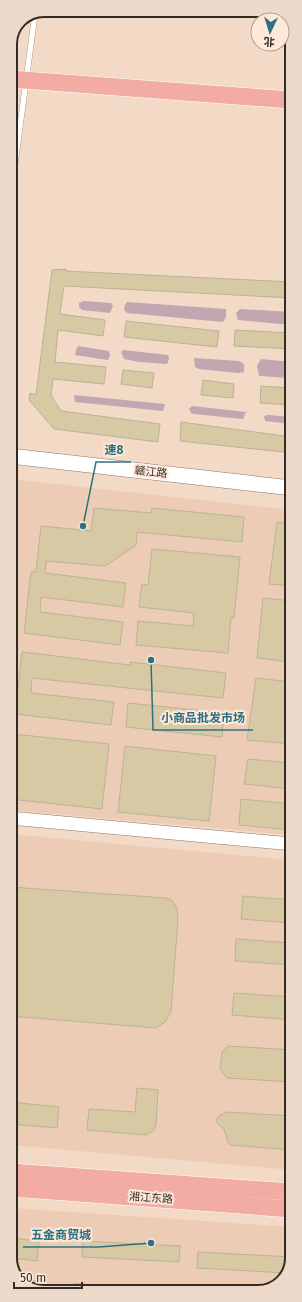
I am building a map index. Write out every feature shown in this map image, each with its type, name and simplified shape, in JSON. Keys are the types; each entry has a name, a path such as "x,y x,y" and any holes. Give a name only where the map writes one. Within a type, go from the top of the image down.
{"main road":[{"path":"17,80 285,100"},
{"name":"赣江路","path":"17,457 285,487"},
{"name":"湘江东路","path":"17,1172 285,1192"},
{"name":"湘江东路","path":"17,1188 285,1208"}],"street":[{"path":"17,819 285,843"}],"lane":[{"path":"17,149 34,19"}],"shaded area":[{"path":"84,301 111,303 113,306 110,313 82,310 79,307 79,303"},
{"path":"127,302 226,309 226,317 223,322 127,313 124,310"},
{"path":"240,309 285,312 285,324 238,320 236,313"},
{"path":"78,346 109,351 110,355 108,360 75,355"},
{"path":"123,350 168,355 169,359 167,364 139,362 124,359 121,352"},
{"path":"194,358 239,361 244,364 244,372 239,373 199,369 195,367"},
{"path":"261,359 285,361 285,378 259,376 257,366"},
{"path":"74,395 165,404 163,411 75,402"},
{"path":"192,406 246,412 243,419 194,414 191,413 189,409"},
{"path":"264,416 285,416 285,423 265,421"},
{"path":"17,480 285,509 285,834 17,811"},
{"path":"17,835 285,859 285,1169 17,1146"},
{"path":"17,1208 285,1227 284,1267 279,1275 273,1280 268,1283 258,1285 37,1284 26,1278 18,1267"}],"building":[{"path":"66,269 65,271 285,282 285,298 64,286 60,314 105,320 103,336 58,330 55,362 106,367 104,384 53,379 51,395 61,411 160,424 158,442 54,429 29,400 30,393 36,395 52,270"},
{"path":"126,321 219,331 217,347 124,337"},
{"path":"235,330 285,333 285,349 234,346"},
{"path":"123,370 154,373 152,388 121,384"},
{"path":"203,380 234,384 233,398 201,395"},
{"path":"261,386 285,388 285,405 260,403"},
{"path":"181,422 285,436 285,452 180,441"},
{"path":"94,508 151,513 152,508 244,517 242,542 137,532 136,545 105,566 46,561 45,573 126,583 123,607 41,597 40,612 123,622 120,645 24,633 31,572 36,572 41,526 91,531"},
{"path":"277,522 285,523 285,585 269,584"},
{"path":"152,549 240,557 234,618 231,617 228,653 136,645 138,621 193,626 194,613 139,607 142,584 148,585"},
{"path":"263,598 285,600 285,661 257,658"},
{"path":"22,652 130,665 130,662 226,673 223,698 32,678 31,693 114,702 111,725 17,714 17,696"},
{"path":"256,678 285,681 285,743 247,740"},
{"path":"128,703 224,713 222,737 126,727"},
{"path":"17,734 109,744 102,809 17,800"},
{"path":"125,746 216,756 209,821 118,812"},
{"path":"248,759 285,762 285,788 244,784"},
{"path":"241,799 285,803 285,829 239,825"},
{"path":"17,887 166,898 172,900 177,908 178,918 171,1012 165,1022 156,1028 17,1017"},
{"path":"243,896 285,899 285,922 241,919"},
{"path":"236,939 285,942 285,965 235,961"},
{"path":"234,993 285,997 285,1019 232,1015"},
{"path":"229,1046 285,1050 285,1082 227,1078 220,1069 222,1052"},
{"path":"137,1088 158,1090 156,1124 154,1130 147,1135 87,1130 89,1109 135,1112"},
{"path":"17,1103 59,1107 57,1128 17,1125"},
{"path":"227,1112 285,1116 285,1149 230,1145 224,1129 217,1123 217,1119 220,1115"},
{"path":"17,1239 39,1241 37,1261 17,1259"},
{"path":"83,1241 180,1246 179,1262 82,1257"},
{"path":"198,1252 285,1257 284,1267 281,1273 197,1268"},
{"path":"29,1280 38,1281 38,1284"},
{"path":"74,1283 91,1285 74,1285"}],"place":[{"name":"速8","path":"83,526"},
{"name":"小商品批发市场","path":"151,660"},
{"name":"五金商贸城","path":"151,1243"}]}
